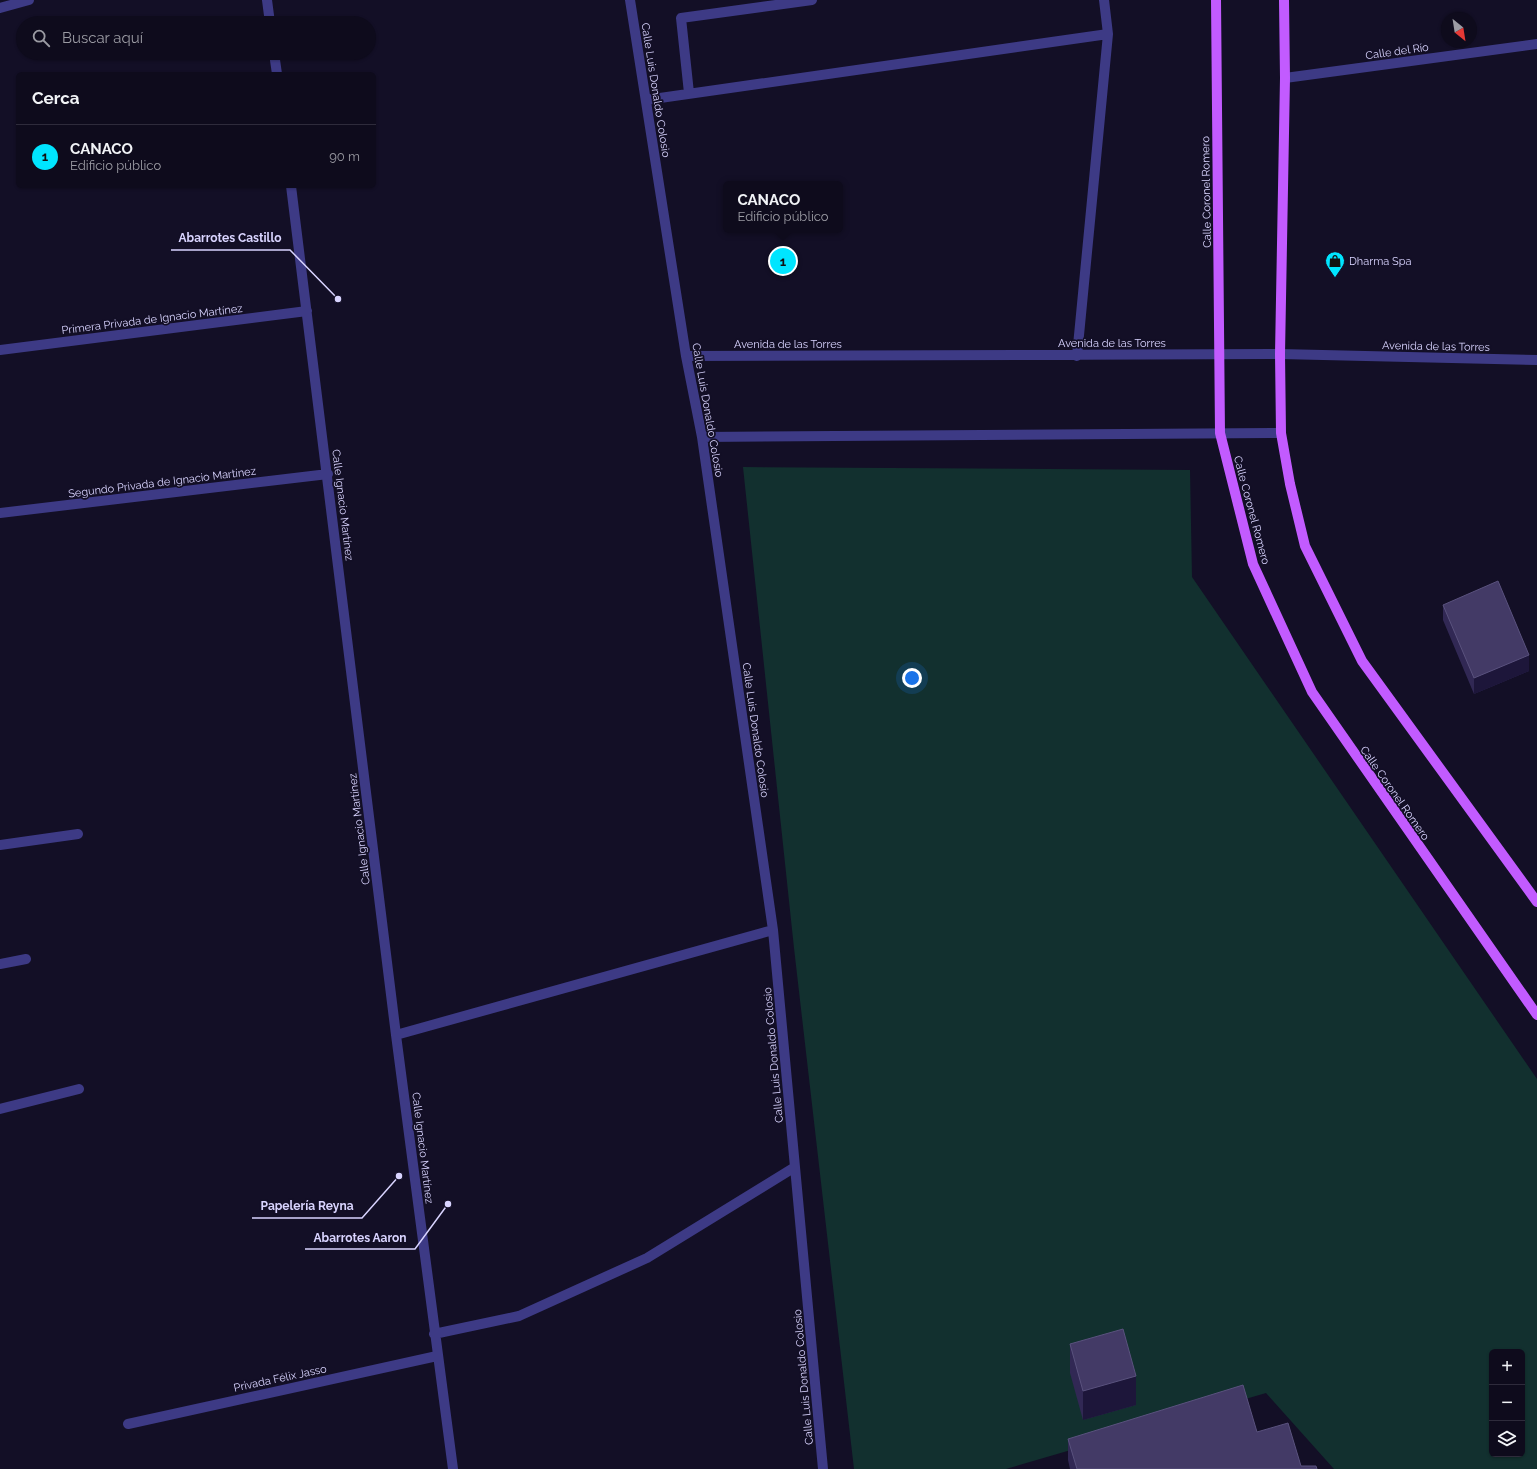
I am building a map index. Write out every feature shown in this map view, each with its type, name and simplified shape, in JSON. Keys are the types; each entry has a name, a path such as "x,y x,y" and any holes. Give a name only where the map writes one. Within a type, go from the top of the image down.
{"main road":[{"name":"Calle Coronel Romero","path":"1216,0 1220,433 1253,564 1312,692 1537,1015"},
{"path":"1284,0 1285,78 1280,354 1282,433 1290,484 1305,546 1362,661 1537,902"}],"street":[{"path":"0,8 29,0"},
{"path":"268,0 269,16"},
{"name":"Calle Luis Donaldo Colosio","path":"630,0 686,356 702,437 773,930 823,1469"},
{"path":"689,94 681,18 812,0"},
{"path":"1077,356 1108,34 1104,0"},
{"path":"646,100 1108,34"},
{"name":"Calle del Río","path":"1285,78 1537,44"},
{"path":"275,60 277,72"},
{"name":"Calle Ignacio Martínez","path":"291,188 328,474 396,1035 434,1334 453,1469"},
{"name":"Primera Privada de Ignacio Martínez","path":"0,350 307,311"},
{"name":"Avenida de las Torres","path":"686,356 1077,356 1280,354 1537,360"},
{"path":"702,437 1282,433"},
{"name":"Segundo Privada de Ignacio Martínez","path":"0,513 328,474"},
{"path":"0,845 78,834"},
{"path":"396,1035 773,930"},
{"path":"0,964 26,959"},
{"path":"0,1109 78,1089"},
{"path":"434,1334 519,1316 647,1258 795,1167"},
{"name":"Privada Félix Jasso","path":"128,1424 438,1356"}],"green space":[{"path":"743,467 1190,470 1192,577 1537,1079 1537,1469 1334,1469 1266,1393 1006,1469 854,1469 794,948"}],"building":[{"path":"1498,581 1529,655 1474,678 1443,605"},
{"path":"1123,1329 1136,1376 1083,1391 1070,1344"},
{"path":"1243,1385 1257,1432 1288,1423 1301,1466 1316,1466 1317,1469 1077,1469 1068,1439"}],"place":[{"name":"CANACO","path":"783,261"},
{"name":"Dharma Spa","path":"1335,278"},
{"name":"Abarrotes Castillo","path":"338,299"},
{"name":"Papelería Reyna","path":"399,1176"},
{"name":"Abarrotes Aaron","path":"448,1204"}]}
